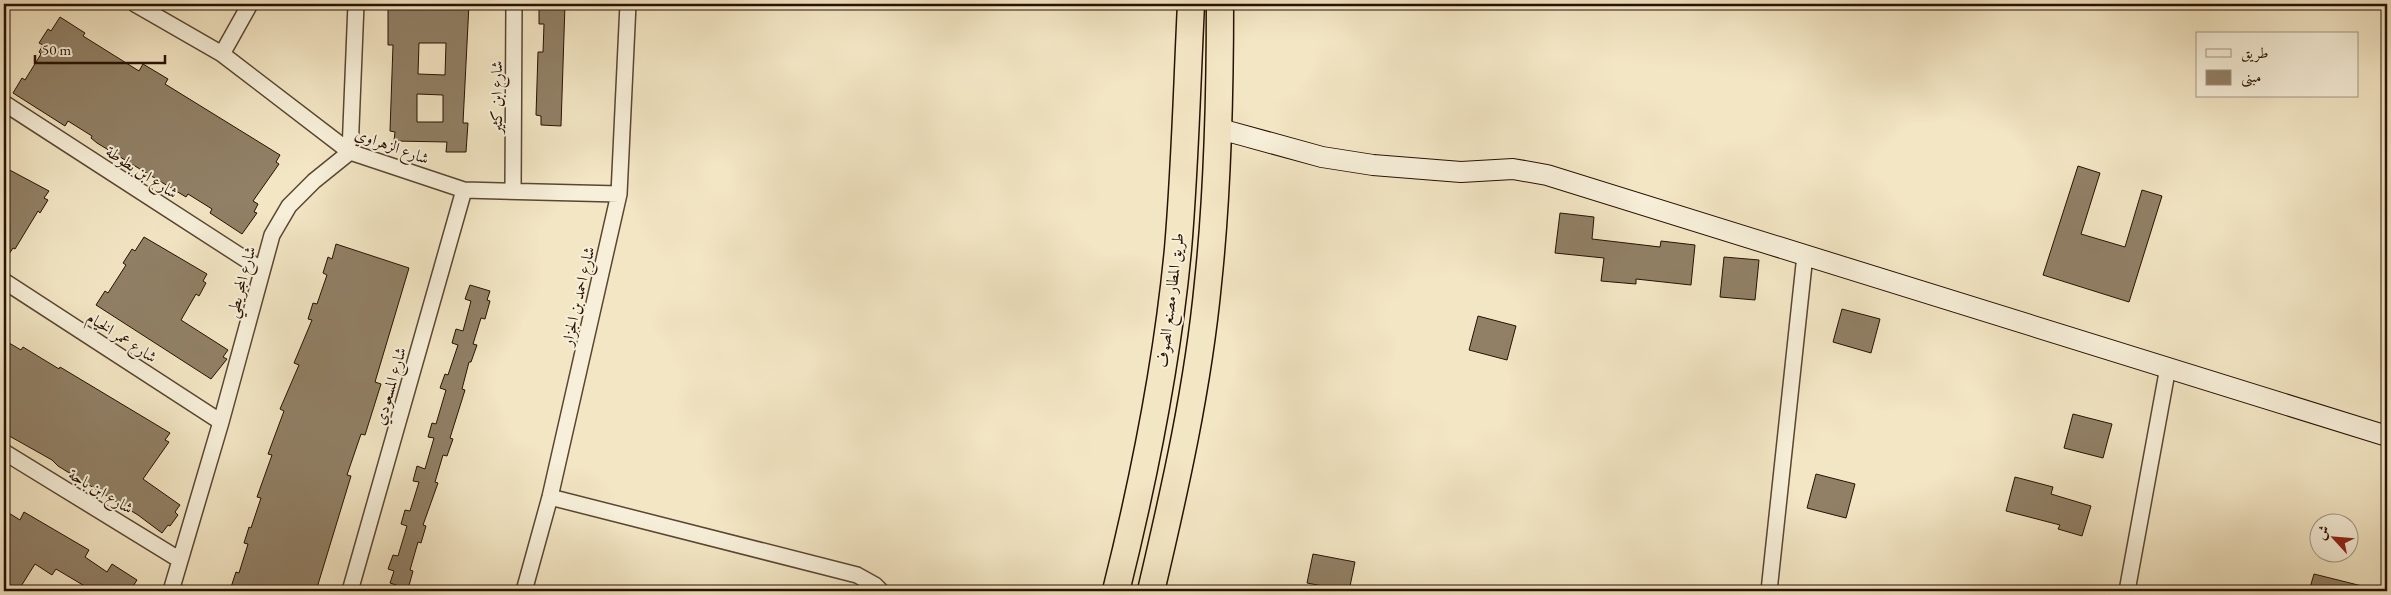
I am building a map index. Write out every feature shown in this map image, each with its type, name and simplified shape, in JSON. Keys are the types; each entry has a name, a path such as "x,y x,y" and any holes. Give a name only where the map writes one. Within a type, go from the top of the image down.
{"highway":[{"name":"طريق المطار مصنع الصوف","path":"1116,591 1139,500 1165,348 1178,250 1191,4"},
{"path":"1151,591 1182,457 1201,341 1208,283 1220,129 1220,4"}],"street":[{"name":"شارع الزهراوي","path":"135,4 222,54 350,152 464,190 619,194"},
{"path":"222,54 250,4"},
{"path":"350,152 356,4"},
{"name":"شارع ابن كثير","path":"513,190 514,4"},
{"name":"شارع احمد بن الجزار","path":"524,591 550,497 619,194 628,4"},
{"name":"شارع ابن بطوطة","path":"4,103 262,270"},
{"path":"1220,129 1322,157 1373,165 1461,172 1512,169 1547,175 2387,436"},
{"name":"شارع المجريطي","path":"171,591 272,235 289,206 314,181 350,152"},
{"name":"شارع المسعودي","path":"350,591 464,190"},
{"path":"1769,591 1805,255"},
{"name":"شارع عمر الخيام","path":"4,281 220,422"},
{"path":"2127,591 2168,367"},
{"name":"شارع ابن باجة","path":"4,452 180,560"},
{"path":"550,497 857,575 875,584 881,591"}],"building":[{"path":"388,4 469,4 463,123 468,123 466,152 446,152 447,142 394,141 395,132 390,131 393,45 388,45","holes":["419,43 446,43 445,75 418,74","417,94 443,95 443,122 417,122"]},
{"path":"539,4 565,4 561,126 541,125 541,116 536,115 538,52 543,52 544,24 539,24"},
{"path":"60,17 85,33 83,36 139,71 143,64 168,79 165,84 280,155 276,162 279,164 253,201 258,204 254,212 257,213 242,234 210,213 212,209 188,194 186,197 97,143 91,138 92,136 68,121 65,126 13,93 22,78 25,80 41,54 39,52 43,45 39,43 48,29 51,31"},
{"path":"2078,166 2100,173 2081,234 2125,247 2142,190 2162,196 2129,302 2043,275"},
{"path":"4,167 49,191 44,198 48,200 40,213 38,211 15,249 13,248 4,262"},
{"path":"1560,213 1594,217 1592,239 1660,247 1661,241 1695,245 1691,285 1636,279 1636,284 1601,281 1604,258 1555,253"},
{"path":"144,237 207,274 203,281 206,283 199,296 196,294 181,320 228,350 223,357 227,359 211,379 96,305 105,291 108,293 126,265 123,263 132,249 135,251"},
{"path":"336,244 409,268 375,382 381,384 365,435 361,434 347,475 351,476 316,591 242,591 231,587 236,572 239,573 248,544 244,543 261,498 257,497 272,455 268,454 284,411 280,409 299,365 294,363 312,320 308,319 313,303 317,304 327,275 323,273 328,257 332,259"},
{"path":"1724,257 1759,260 1755,300 1720,297"},
{"path":"470,285 490,291 487,300 490,301 485,319 481,318 473,344 477,345 471,362 469,362 462,389 465,390 450,438 453,439 447,456 443,455 435,482 438,483 423,525 426,526 421,543 418,542 410,570 413,571 408,589 390,583 394,571 388,569 393,555 398,556 407,526 401,524 405,510 410,511 419,482 413,481 417,466 425,469 434,438 428,437 432,423 436,424 446,390 440,388 445,374 448,375 458,345 452,343 456,329 463,331 471,301 465,299"},
{"path":"1842,309 1880,319 1871,353 1833,342"},
{"path":"1478,316 1516,326 1507,360 1469,350"},
{"path":"4,340 21,350 23,347 59,369 60,367 170,433 165,440 169,442 143,479 180,505 175,512 178,515 162,533 138,515 58,466 52,460 4,433"},
{"path":"2073,414 2112,424 2103,458 2064,448"},
{"path":"1816,474 1855,484 1846,518 1807,508"},
{"path":"2015,477 2053,487 2051,494 2091,506 2082,536 2058,529 2060,525 2006,511"},
{"path":"4,510 20,520 24,512 89,550 85,557 107,572 112,564 137,580 130,591 93,591 56,569 52,575 35,564 18,591 4,591"},
{"path":"1313,554 1355,562 1349,591 1307,583"},
{"path":"2314,574 2362,586 2362,591 2309,591"}]}
